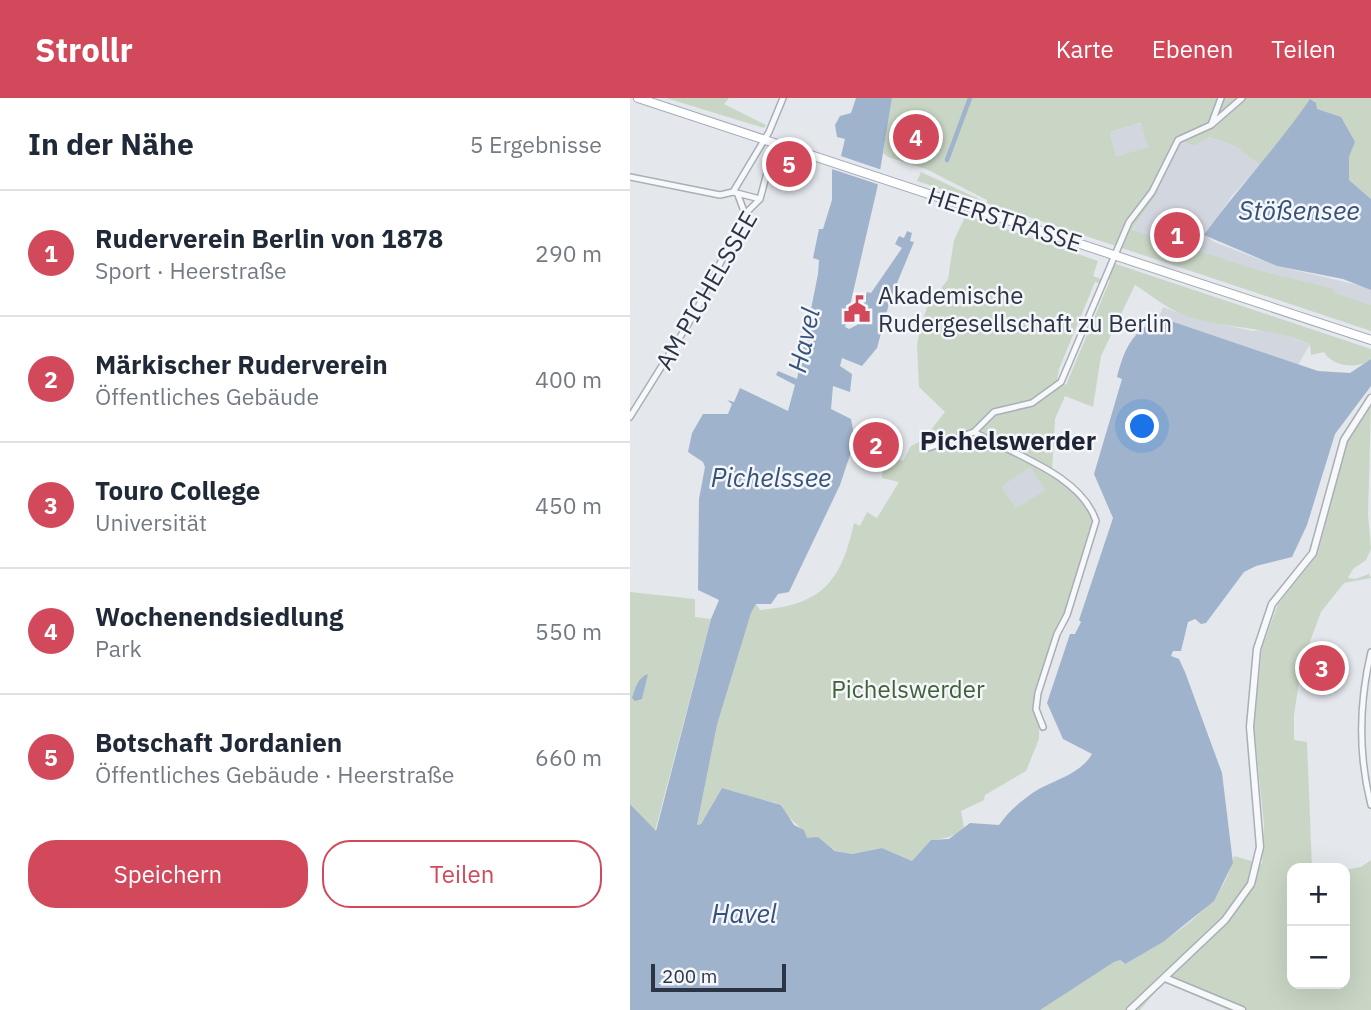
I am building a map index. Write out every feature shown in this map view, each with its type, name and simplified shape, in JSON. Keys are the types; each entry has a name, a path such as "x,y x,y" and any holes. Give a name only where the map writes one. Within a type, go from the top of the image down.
{"main road":[{"name":"HEERSTRASSE","path":"638,98 1367,339"}],"street":[{"path":"735,194 783,98"},
{"path":"1211,125 1221,98"},
{"path":"928,448 974,432 994,412 1032,403 1061,382 1134,214 1152,192 1178,140 1211,125 1242,98"},
{"path":"630,177 720,195 735,194 760,199 775,143"},
{"path":"735,194 745,214"},
{"name":"AM PICHELSSEE","path":"630,417 695,313 745,214 760,199"},
{"path":"1130,1010 1235,910 1254,877 1260,847 1250,712 1256,649 1272,604 1313,553 1343,440 1371,398"},
{"path":"974,432 1066,480 1082,497 1096,521 1067,615 1057,634 1038,693 1036,709 1043,727"},
{"path":"1371,652 1362,731 1364,770 1371,804"},
{"path":"1165,978 1242,1010"}],"shaded area":[{"path":"1142,123 1148,147 1116,156 1110,132"},
{"path":"1209,137 1235,146 1260,165 1232,196 1205,235 1214,242 1277,266 1362,286 1371,290 1371,305 1333,293 1334,289 1258,270 1132,231 1157,193 1152,192 1181,139 1195,146"},
{"path":"1163,307 1195,319 1253,331 1270,329 1310,344 1298,365 1159,317"},
{"path":"1030,467 1045,490 1019,507 1015,506 1003,489 1004,485"}],"green space":[{"path":"666,98 729,98 724,104 766,125 764,128"},
{"path":"892,98 1371,98 1371,199 1349,180 1349,157 1355,142 1280,143 1260,165 1235,146 1209,137 1195,146 1181,140 1152,192 1158,192 1132,230 1258,270 1335,289 1334,293 1371,305 1371,331 987,203 987,200 926,169 883,153","holes":["1141,123 1148,147 1116,156 1110,132"]},
{"path":"921,172 979,199 981,202 917,181"},
{"name":"Pichelswerder","path":"966,215 1098,261 1093,276 1101,279 1099,283 1095,282 1059,369 1057,380 1066,385 1110,280 1107,278 1113,263 1371,349 1371,359 1361,364 1340,364 1324,352 1311,355 1310,344 1296,338 1195,319 1171,309 1135,285 1101,356 1093,407 1065,396 1055,419 1052,471 1074,487 1098,523 1068,622 1059,634 1040,692 1039,739 1026,771 985,795 984,800 961,811 964,827 953,835 931,840 912,861 882,848 852,854 836,851 819,838 806,838 782,805 722,788 701,824 697,825 717,725 756,604 760,610 799,603 825,587 843,561 854,523 860,526 867,512 877,518 899,482 882,478 885,441 896,444 893,457 903,461 911,446 923,440 945,412 919,387 917,345 927,308 948,279 954,240","holes":["1030,467 1045,490 1018,507 1003,489 1004,485"]},
{"path":"1371,406 1368,515 1371,549 1366,560 1353,569 1348,578 1355,579 1369,574 1371,578 1344,583 1321,612 1302,663 1294,715 1294,740 1307,742 1312,863 1287,863 1287,989 1350,989 1350,869 1361,867 1371,860 1371,1010 1228,1010 1164,982 1140,1010 1037,1010 1114,962 1120,960 1123,964 1191,921 1218,892 1228,875 1234,856 1262,864 1264,825 1254,726 1262,648 1278,604 1318,553 1346,444"},
{"path":"630,592 695,599 695,617 711,619 655,831 630,804"}],"water":[{"path":"856,98 892,98 877,189 845,327 849,329 857,325 867,292 871,293 902,248 895,244 899,236 904,238 907,231 912,233 910,241 914,242 890,300 877,348 862,366 842,358 840,366 852,374 850,392 833,386 831,409 851,419 855,440 840,485 789,592 778,594 771,604 756,604 751,613 717,725 697,825 701,824 722,788 781,805 794,825 804,830 807,838 818,837 835,851 852,854 882,848 912,861 931,840 949,839 970,823 999,825 1029,795 1073,772 1087,761 1092,754 1063,739 1047,703 1070,634 1075,634 1081,622 1079,620 1113,518 1094,474 1122,379 1117,377 1130,342 1159,317 1318,371 1350,373 1371,359 1371,386 1335,434 1307,525 1292,557 1256,566 1244,572 1206,623 1201,624 1195,619 1188,622 1181,651 1173,651 1171,656 1179,659 1185,672 1222,773 1233,863 1214,901 1163,942 1125,964 1120,960 1114,962 1040,1010 630,1010 630,804 656,831 711,619 719,600 698,590 699,499 705,467 703,462 688,452 692,433 703,414 728,414 732,404 727,400 734,402 740,388 788,411 795,385 776,375 778,371 797,379 818,274 819,260 813,258 819,229 823,229 832,200 832,170 841,156 845,139 837,137 835,125 840,116 851,113"},
{"name":"Stößensee","path":"1310,99 1316,103 1317,109 1341,117 1355,142 1349,157 1349,180 1371,199 1371,290 1343,279 1277,266 1204,235"},
{"path":"648,674 642,699 635,701 632,698 637,684"}],"pier":[{"path":"838,155 882,170 880,185 829,168"}],"waterway":[{"path":"947,160 970,98"}],"place":[{"name":"Wochenendsiedlung","path":"916,137"},
{"name":"Botschaft Jordanien","path":"789,164"},
{"name":"Ruderverein Berlin von 1878","path":"1177,235"},
{"name":"Akademische Rudergesellschaft zu Berlin","path":"857,309"},
{"name":"Märkischer Ruderverein","path":"876,445"},
{"name":"Touro College","path":"1322,668"}],"district":[{"name":"Pichelswerder","path":"1008,440"}],"water label":[{"name":"Havel","path":"803,340"},
{"name":"Pichelssee","path":"771,477"},
{"name":"Havel","path":"744,913"}]}
